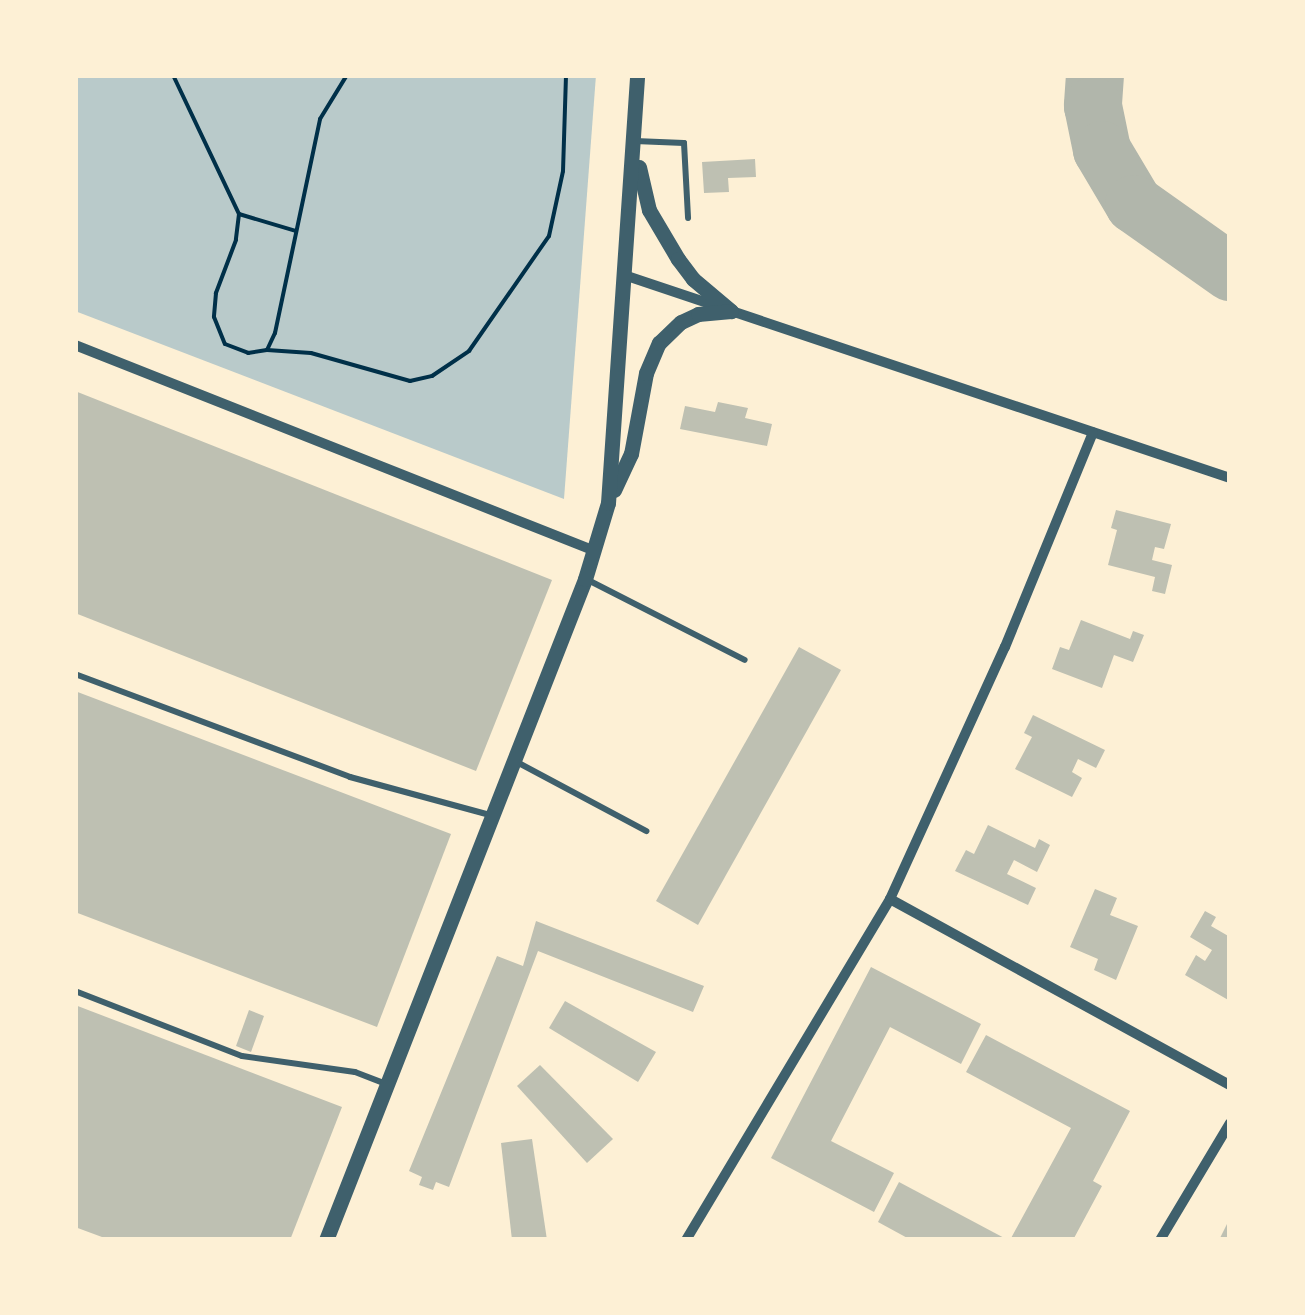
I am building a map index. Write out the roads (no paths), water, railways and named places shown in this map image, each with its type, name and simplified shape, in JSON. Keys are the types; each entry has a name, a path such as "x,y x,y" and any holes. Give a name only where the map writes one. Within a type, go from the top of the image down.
{"street":[{"path":"608,503 627,276 637,75"},
{"path":"634,141 649,210 693,279 731,311"},
{"path":"627,276 1230,478"},
{"path":"326,1240 586,579 608,503 631,454 646,373 659,343 681,322 698,314 731,311"},
{"path":"75,345 595,551"},
{"path":"686,1240 890,899 1005,647 1093,432"},
{"path":"890,899 1230,1085"},
{"path":"1160,1240 1230,1122"}],"lane":[{"path":"634,141 684,142 688,218"},
{"path":"586,579 745,660"},
{"path":"75,674 350,777 494,817"},
{"path":"515,761 646,830"},
{"path":"75,991 242,1056 355,1072 386,1084"}]}
